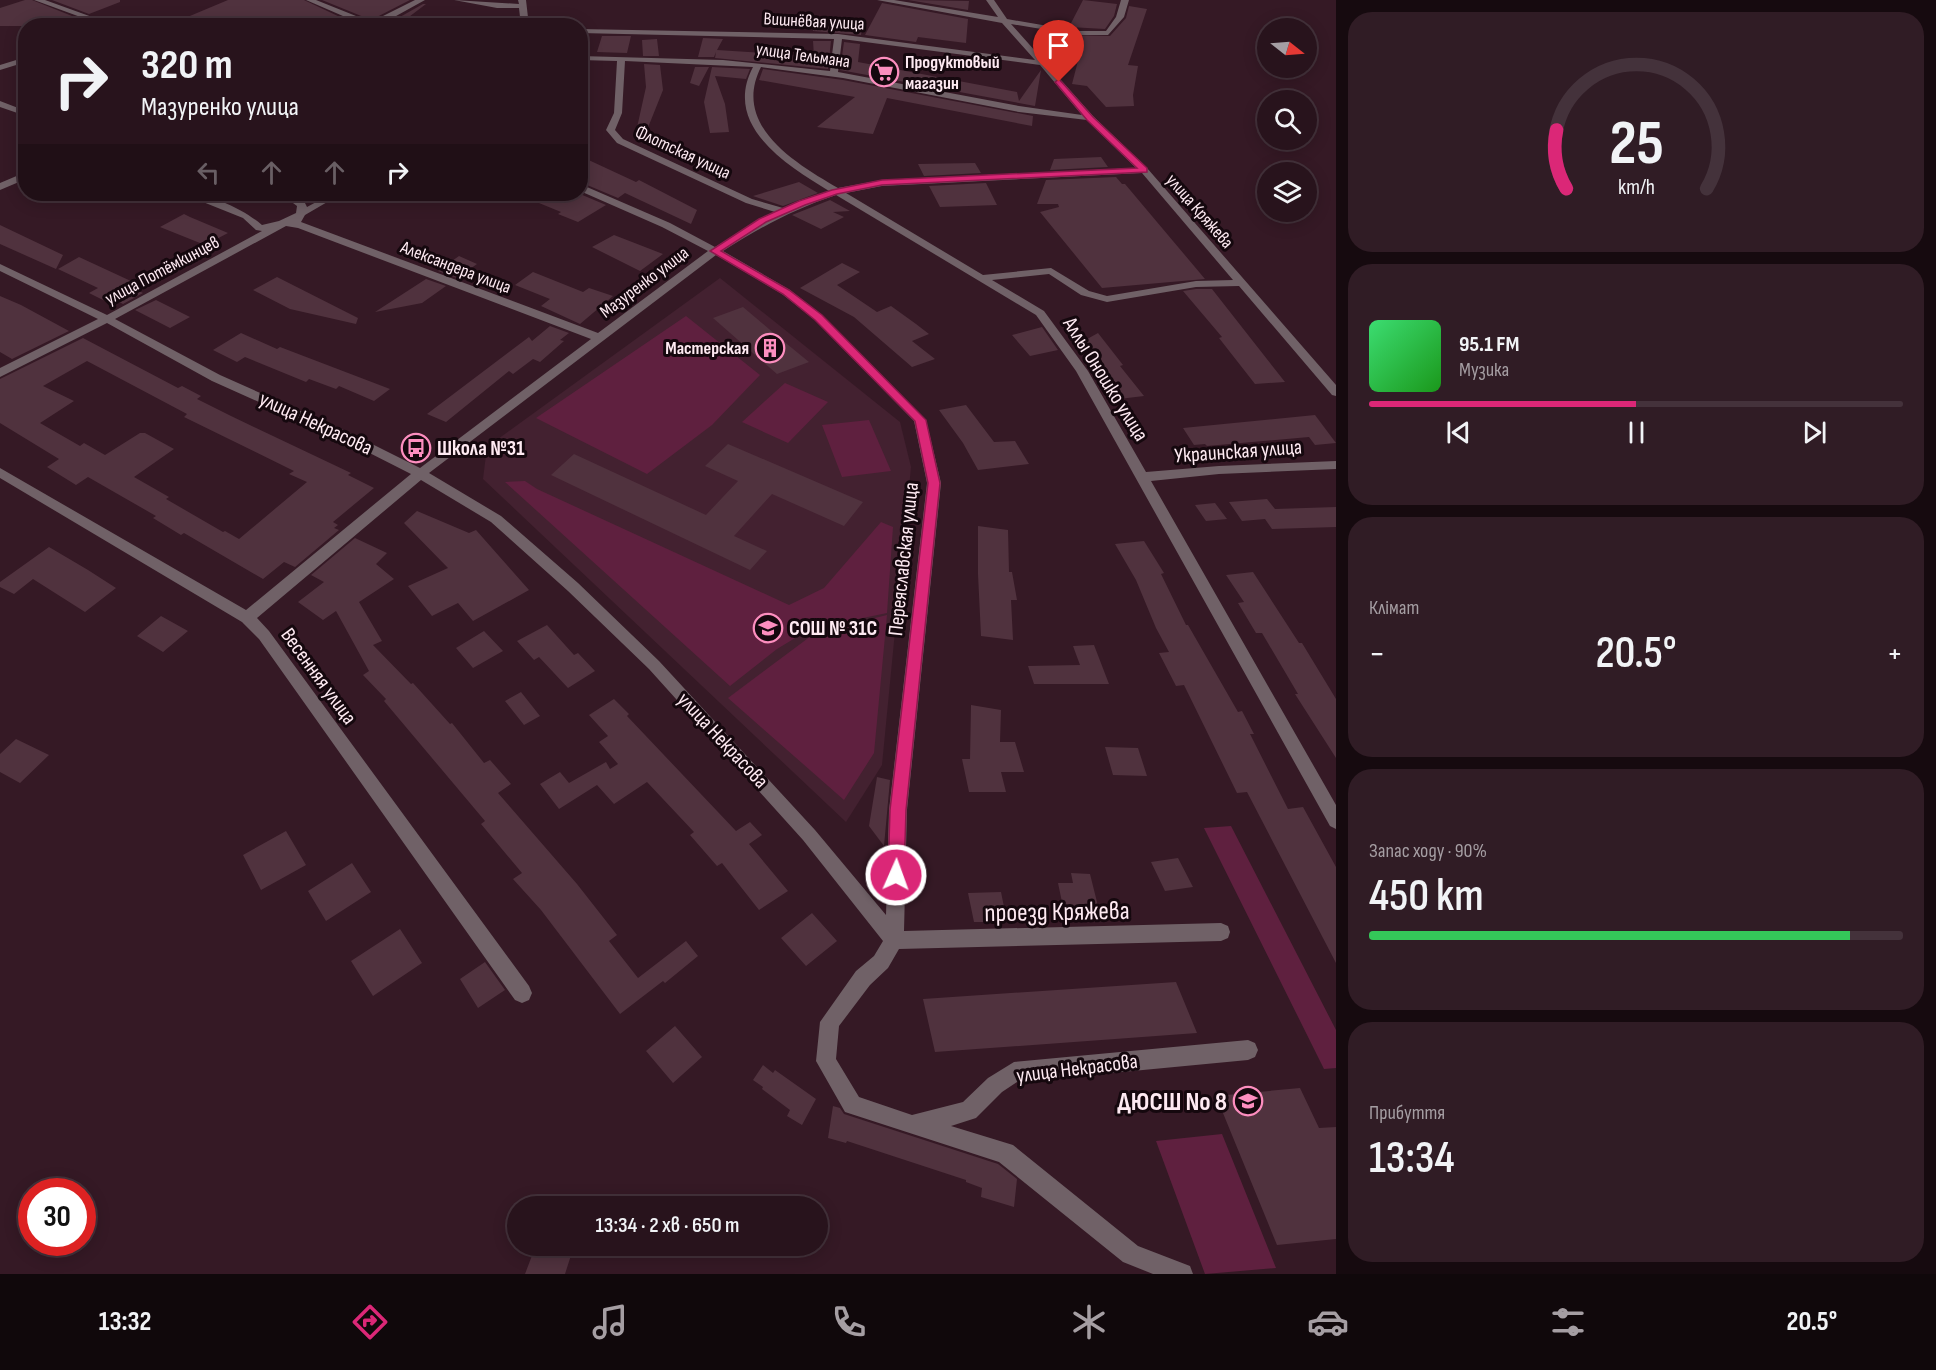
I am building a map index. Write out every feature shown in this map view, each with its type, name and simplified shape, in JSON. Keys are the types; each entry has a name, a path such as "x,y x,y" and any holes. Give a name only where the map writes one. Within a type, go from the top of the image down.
{"street":[{"path":"38,0 93,18"},
{"path":"310,0 355,18"},
{"path":"386,18 421,0"},
{"path":"458,0 497,6 523,3 524,18"},
{"path":"881,0 1077,33 1108,33 1120,17 1125,0"},
{"name":"улица Кряжева","path":"990,0 1005,22 1090,118 1144,170 1336,392"},
{"name":"Вишнёвая улица","path":"588,33 645,45 838,36 907,43 1043,63"},
{"path":"834,74 838,36"},
{"name":"улица Тельмана","path":"588,58 621,58 645,45 758,65 834,74 1038,113 1090,118"},
{"name":"Флотская улица","path":"621,58 618,113 610,130 620,141 749,201 782,211"},
{"path":"0,68 18,62"},
{"name":"Аллы Оношко улица","path":"758,65 751,76 750,107 764,138 794,166 835,192 862,204 1040,313 1082,371 1336,821"},
{"path":"0,104 18,111"},
{"name":"Мазуренко улица","path":"247,618 421,474 715,251 763,220 835,192 882,183 1144,170"},
{"path":"0,188 18,179"},
{"name":"Переяславская улица","path":"588,191 666,225 786,292 819,318 920,420 934,483 898,810 894,940"},
{"path":"208,201 246,216 260,228 286,223"},
{"path":"296,201 302,205 299,221"},
{"name":"улица Потёмкинцев","path":"0,373 107,319 286,223 299,221 328,201"},
{"name":"Александера улица","path":"299,221 600,338"},
{"name":"улица Некрасова","path":"0,267 107,319 216,378 326,427 421,474 496,519 573,587 654,665 809,835 894,940"},
{"path":"981,278 1051,271 1085,293 1107,298 1196,284 1242,282"},
{"name":"Украинская улица","path":"1143,477 1219,470 1336,465"},
{"name":"Весенняя улица","path":"0,472 247,618 264,635 522,993"},
{"name":"проезд Кряжева","path":"894,940 1221,932"},
{"path":"894,940 881,962 863,978 830,1022 826,1061 852,1105 1005,1153 1131,1254 1182,1274"},
{"name":"улица Некрасова","path":"912,1125 969,1111 995,1085 1014,1072 1248,1050"}],"shaded area":[{"name":"СОШ № 31С","path":"720,278 900,422 911,467 882,765 846,822 483,479 487,447"},
{"path":"686,316 760,375 712,425 647,474 536,418"},
{"path":"785,383 828,402 788,443 742,422"},
{"path":"869,420 891,471 842,477 822,425"},
{"path":"525,481 537,489 789,605 824,588 881,522 893,527 887,613 810,629 777,649 730,686 505,482"},
{"path":"887,615 874,753 844,800 728,698 815,633"},
{"path":"1231,826 1336,1030 1336,1068 1324,1069 1204,828"},
{"path":"1222,1134 1276,1268 1205,1274 1156,1141"}],"building":[{"path":"32,0 77,18 18,18 18,26 0,26 0,8"},
{"path":"52,0 120,0 120,2 89,14"},
{"path":"228,0 304,0 342,18 185,18"},
{"path":"322,0 410,0 375,18 366,18"},
{"path":"908,0 969,1 968,10"},
{"path":"1083,0 1117,4 1114,16 1105,29 1069,27"},
{"path":"882,3 968,19 966,43 918,37 916,42 865,35"},
{"path":"423,4 426,4 408,18 398,18"},
{"path":"1129,6 1147,9 1128,65 1138,66 1133,95 1134,106 1106,107 1087,86 1072,84 1079,57 1053,52 1065,35 1110,36 1126,18"},
{"path":"812,25 862,28 861,35 813,31"},
{"path":"602,36 631,36 627,53 597,52"},
{"path":"703,38 723,39 717,50 814,56 813,41 831,41 828,69 715,58 716,52 714,57 698,57"},
{"path":"657,39 659,56 643,56 642,40"},
{"path":"844,42 860,44 858,62 1017,92 1019,101 1041,70 1035,106 840,70"},
{"path":"644,64 660,65 663,90 645,135 636,132 646,87"},
{"path":"695,67 709,67 699,86 690,83"},
{"path":"712,67 750,69 746,79 715,76 725,104 729,132 710,133 704,102"},
{"path":"763,69 843,80 1033,116 1032,126 887,98 873,134 817,127 855,97 759,80"},
{"path":"1101,157 1108,167 1050,170 1054,159"},
{"path":"588,160 636,182 639,180 697,210 691,224 625,193 618,198 588,185"},
{"path":"975,163 981,173 924,176 918,164"},
{"path":"1116,177 1122,184 1125,184 1205,279 1102,288 1040,212 1059,207 1058,204 1037,204 1046,180"},
{"path":"799,182 818,193 783,206 753,196"},
{"path":"986,183 997,205 940,207 929,186"},
{"path":"588,197 606,205 578,222 558,214 561,212 534,201 588,201"},
{"path":"830,200 850,211 833,212 844,217 821,229 792,215"},
{"path":"184,214 228,233 205,245 160,227"},
{"path":"0,225 63,255 56,269 0,244"},
{"path":"614,235 663,254 640,271 592,247"},
{"path":"459,256 477,264 457,278 438,271"},
{"path":"79,257 133,282 127,285 143,293 123,304 119,302 113,305 89,293 98,288 58,269"},
{"path":"842,263 860,272 837,285 877,312 891,306 916,324 929,334 912,341 935,359 912,367 854,317 800,288"},
{"path":"533,272 583,292 589,288 613,296 580,324 541,306 550,299 515,285"},
{"path":"277,277 358,318 356,324 290,309 253,290"},
{"path":"426,279 446,286 422,303 375,312"},
{"path":"1212,289 1285,382 1255,384 1219,338 1222,337 1183,291"},
{"path":"0,296 69,331 12,359 0,352"},
{"path":"156,300 190,317 170,328 135,310"},
{"name":"Мастерская","path":"743,307 809,362 777,374 713,318"},
{"path":"550,326 569,333 560,340 564,341 540,362 533,359 513,374 509,371 446,422 427,414 529,337 532,341"},
{"path":"1042,327 1058,350 1030,356 1012,335"},
{"path":"241,333 277,349 280,347 390,389 374,401 339,386 336,389 309,379 306,382 245,357 237,362 213,350"},
{"path":"1098,333 1144,396 1119,399 1105,381 1108,380 1080,343"},
{"path":"83,338 178,388 182,386 201,396 197,399 351,473 348,475 374,488 333,522 338,525 334,528 339,530 295,567 284,562 263,579 184,533 181,535 153,518 156,516 88,477 76,485 47,467 59,459 0,423 0,379","holes":["87,361 187,414 184,417 294,471 289,474 307,482 239,539 166,499 169,497 134,477 174,449 145,433 140,433 105,455 84,443 80,446 40,423 74,401 43,386"]},
{"path":"966,405 994,442 1015,441 1029,464 978,470 963,443 939,410"},
{"path":"1315,415 1336,443 1315,445 1309,437 1207,446 1205,444 1194,445 1183,428"},
{"path":"728,444 863,502 844,526 772,494 734,536 767,551 750,570 551,475 574,454 706,515 738,481 705,466"},
{"path":"1267,499 1275,509 1336,507 1336,527 1272,529 1265,519 1242,521 1229,502"},
{"path":"1215,503 1227,519 1206,521 1195,505"},
{"path":"417,511 469,533 476,530 529,590 473,621 458,603 432,616 408,586 448,568 404,523"},
{"path":"978,526 1008,530 1009,572 1012,572 1017,600 1011,600 1013,640 981,636"},
{"path":"355,538 387,553 376,564 394,579 359,602 382,641 373,645 411,684 413,683 450,724 452,723 484,763 490,760 511,784 498,793 577,884 617,935 609,941 638,978 686,941 698,956 665,983 663,981 620,1014 541,910 513,879 522,873 481,824 485,821 384,701 386,699 363,675 369,671 336,611 323,620 298,602 324,582 311,575"},
{"path":"1144,541 1164,573 1161,574 1186,625 1238,712 1242,711 1254,734 1250,734 1288,809 1303,807 1336,867 1336,963 1247,792 1237,793 1184,685 1176,686 1159,653 1169,652 1156,628 1136,580 1115,544"},
{"path":"49,547 116,588 85,612 33,579 14,594 0,587 0,582"},
{"path":"1253,572 1299,643 1302,643 1336,699 1336,758 1295,694 1298,694 1262,633 1256,633 1238,603 1244,602 1226,575"},
{"path":"161,616 188,631 163,652 137,636"},
{"path":"547,625 574,655 578,653 595,671 568,688 539,657 534,660 517,641"},
{"path":"484,631 503,651 473,668 456,648"},
{"path":"1094,645 1109,684 1034,684 1028,666 1080,665 1073,646"},
{"path":"521,692 540,716 524,725 505,701"},
{"path":"614,699 629,714 627,716 736,831 750,822 762,835 749,844 788,891 759,910 722,863 717,866 690,835 694,832 647,782 614,804 597,785 559,809 540,784 560,772 569,783 606,762 610,769 618,764 599,742 608,736 589,715"},
{"path":"971,705 1001,710 1000,742 1015,742 1024,772 1001,772 1006,792 969,792 962,759 970,759"},
{"path":"16,739 49,755 20,783 0,772 0,754"},
{"path":"1105,747 1138,748 1147,776 1113,775"},
{"path":"877,777 890,780 884,846 869,826"},
{"path":"286,831 306,865 261,890 243,855"},
{"path":"1178,858 1193,887 1165,891 1151,862"},
{"path":"352,863 371,892 326,921 308,891"},
{"path":"1071,873 1090,874 1102,922 1066,921 1058,883 1073,883"},
{"path":"1001,892 1007,922 974,922 968,893"},
{"path":"812,913 837,941 806,966 781,938"},
{"path":"400,929 422,963 373,996 351,961"},
{"path":"485,962 505,990 478,1008 460,979"},
{"path":"1176,982 1197,1033 935,1052 923,999"},
{"path":"675,1026 702,1057 673,1083 646,1051"},
{"path":"763,1065 773,1073 775,1070 816,1099 802,1125 787,1116 790,1110 753,1080"},
{"path":"1300,1088 1319,1128 1336,1127 1336,1239 1277,1245 1216,1096"},
{"path":"833,1106 840,1108 844,1114 998,1164 1017,1179 1014,1207 981,1197 982,1188 966,1180 847,1141 846,1143 828,1138"},
{"path":"532,1256 571,1256 565,1274 525,1274"}],"place":[{"name":"Продуктовый магазин","path":"884,72"},
{"name":"Мастерская","path":"770,348"},
{"name":"Школа №31","path":"416,448"},
{"name":"СОШ № 31С","path":"768,628"},
{"name":"ДЮСШ No 8","path":"1248,1101"}],"route":[{"path":"896,875 898,810 924,557 934,483 920,420 819,318 786,292 715,251 763,220 802,203 835,192 882,183 1144,170 1090,118 1059,82"}]}
